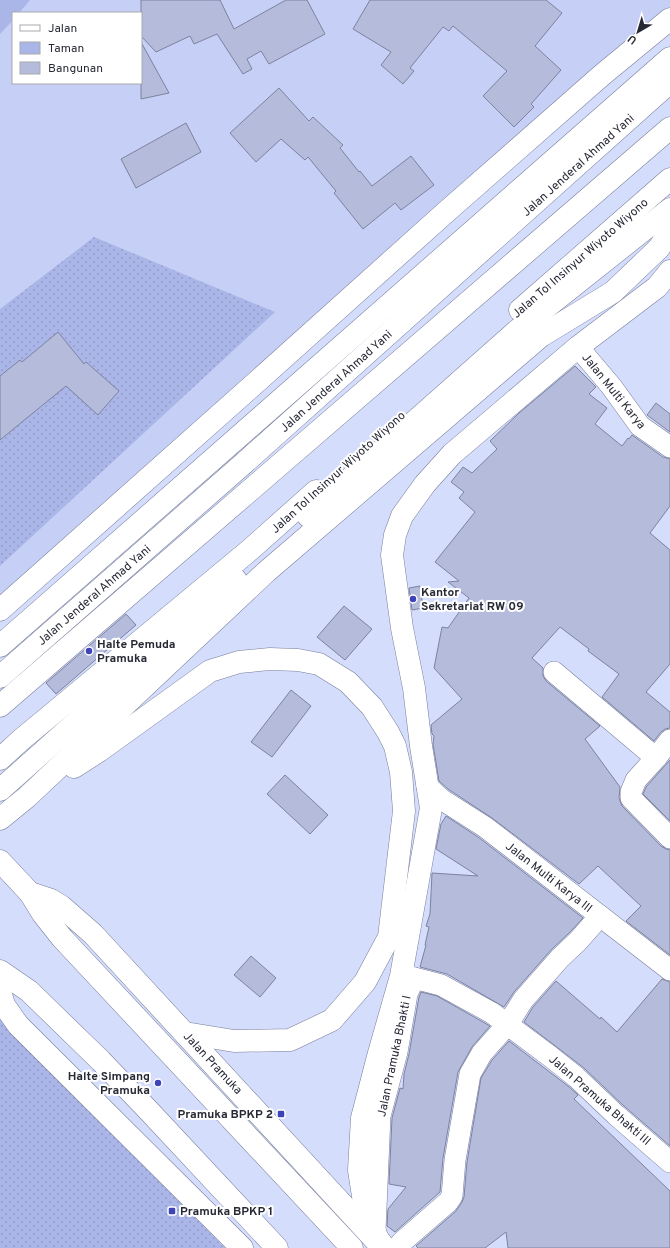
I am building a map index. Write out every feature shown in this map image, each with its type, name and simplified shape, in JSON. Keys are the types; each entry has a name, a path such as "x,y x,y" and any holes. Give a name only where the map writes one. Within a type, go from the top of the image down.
{"main road":[{"path":"0,610 446,212 602,75 670,19"},
{"path":"0,646 670,58"},
{"name":"Jalan Jenderal Ahmad Yani","path":"0,677 243,464 670,82"},
{"path":"0,706 670,128"},
{"name":"Jalan Tol Insinyur Wiyoto Wiyono","path":"0,759 22,739 251,549 546,287 670,180"},
{"path":"0,790 519,329 670,209"},
{"path":"0,819 27,797 266,572 541,336 613,292 659,248 670,231"},
{"path":"381,1242 365,1209 359,1170 362,1118 379,1053 408,977 431,808 414,688 402,628 392,555 395,535 402,516 425,484 452,454 578,347 657,287 670,271"},
{"path":"27,797 99,750 210,671 239,662 270,659 298,660 319,664 348,682 372,707 395,746 401,772 404,811 389,937 365,982 332,1020 290,1040 234,1041 185,1033"},
{"name":"Jalan Pramuka","path":"0,861 30,894 43,914 62,938 352,1248"},
{"name":"Jalan Pramuka","path":"30,894 51,900 61,906 93,934 381,1242"},
{"path":"0,971 29,991 101,1061 277,1248"},
{"path":"0,991 4,1005 18,1026 242,1248"}],"street":[{"name":"Jalan Multi Karya","path":"578,347 611,386 640,426 670,447"},
{"path":"554,672 656,758"},
{"path":"670,740 636,780 631,792 631,798 670,838"},
{"name":"Jalan Multi Karya III","path":"427,786 441,799 485,827 670,970"},
{"path":"397,1248 448,1202 452,1196 454,1160 470,1074 482,1053 508,1024 523,1000 600,916"},
{"name":"Jalan Pramuka Bhakti III","path":"408,977 441,985 492,1013 508,1024 576,1077 616,1115 670,1162"}],"shaded area":[{"path":"0,0 670,0 670,19 0,606"}],"green space":[{"path":"0,0 30,0 20,12 12,12 12,21 0,34"},
{"path":"94,237 275,312 0,566 0,309"},
{"path":"0,1018 225,1248 0,1248"}],"building":[{"path":"141,0 220,0 234,29 286,0 307,0 325,34 269,64 261,51 247,59 252,69 243,74 217,34 194,44 190,36 156,52 142,37"},
{"path":"370,0 546,0 562,13 535,46 561,70 531,104 534,107 514,127 483,96 507,71 453,26 449,31 443,27 410,68 414,71 403,84 381,65 391,52 353,29"},
{"path":"142,44 169,93 141,99 142,84"},
{"path":"279,88 309,121 313,117 343,145 340,148 372,186 411,156 434,185 401,210 395,203 363,229 334,193 336,191 308,157 305,160 281,139 256,162 230,133"},
{"path":"186,123 201,152 136,188 121,159"},
{"path":"58,332 84,364 86,362 119,391 98,415 66,386 0,440 0,376 20,360 22,362"},
{"path":"575,366 596,387 589,394 607,408 595,424 622,446 632,435 663,457 670,459 670,506 650,533 670,550 670,664 646,692 670,712 670,728 661,732 654,741 602,697 619,674 588,651 589,649 560,627 532,658 543,668 543,676 546,681 600,726 585,739 620,787 619,798 622,806 661,846 670,850 670,955 626,921 641,906 598,866 579,884 492,818 448,789 439,781 433,744 434,736 432,734 431,725 462,699 434,668 442,627 448,628 469,598 448,582 459,581 435,562 475,512 459,498 464,492 451,482 463,467 472,473 497,449 490,441 519,413"},
{"path":"656,403 670,414 670,432 647,415"},
{"name":"Kantor Sekretariat RW 09","path":"420,586 423,608 412,610 409,588"},
{"path":"344,606 372,629 345,660 317,637"},
{"name":"Halte Pemuda Pramuka","path":"126,614 136,625 56,694 46,683"},
{"path":"291,690 311,706 272,757 251,742"},
{"path":"670,760 670,821 643,794 646,787"},
{"path":"285,775 328,815 310,834 267,794"},
{"path":"446,816 478,837 583,918 551,950 514,992 504,1007 447,974 420,967 429,927 426,926 430,914 432,873 478,876 436,849 441,824"},
{"path":"251,956 276,978 260,997 234,975"},
{"path":"662,979 670,982 670,1146 624,1106 584,1068 524,1022 533,1007 556,981 600,1019 601,1017 617,1032"},
{"path":"421,992 437,996 490,1026 472,1047 458,1072 443,1158 440,1192 395,1232 387,1226 388,1209 406,1187 389,1184 392,1118 400,1088 403,1089 404,1074"},
{"path":"509,1041 578,1095 574,1099 670,1191 670,1248 508,1248 506,1232 485,1248 418,1248 416,1246 456,1211 462,1202 464,1197 467,1162 481,1078 492,1060"}],"place":[{"name":"Kantor Sekretariat RW 09","path":"413,599"},
{"name":"Halte Pemuda Pramuka","path":"89,651"},
{"name":"Halte Simpang Pramuka","path":"158,1083"},
{"name":"Pramuka BPKP 2","path":"281,1114"},
{"name":"Pramuka BPKP 1","path":"172,1211"}]}
